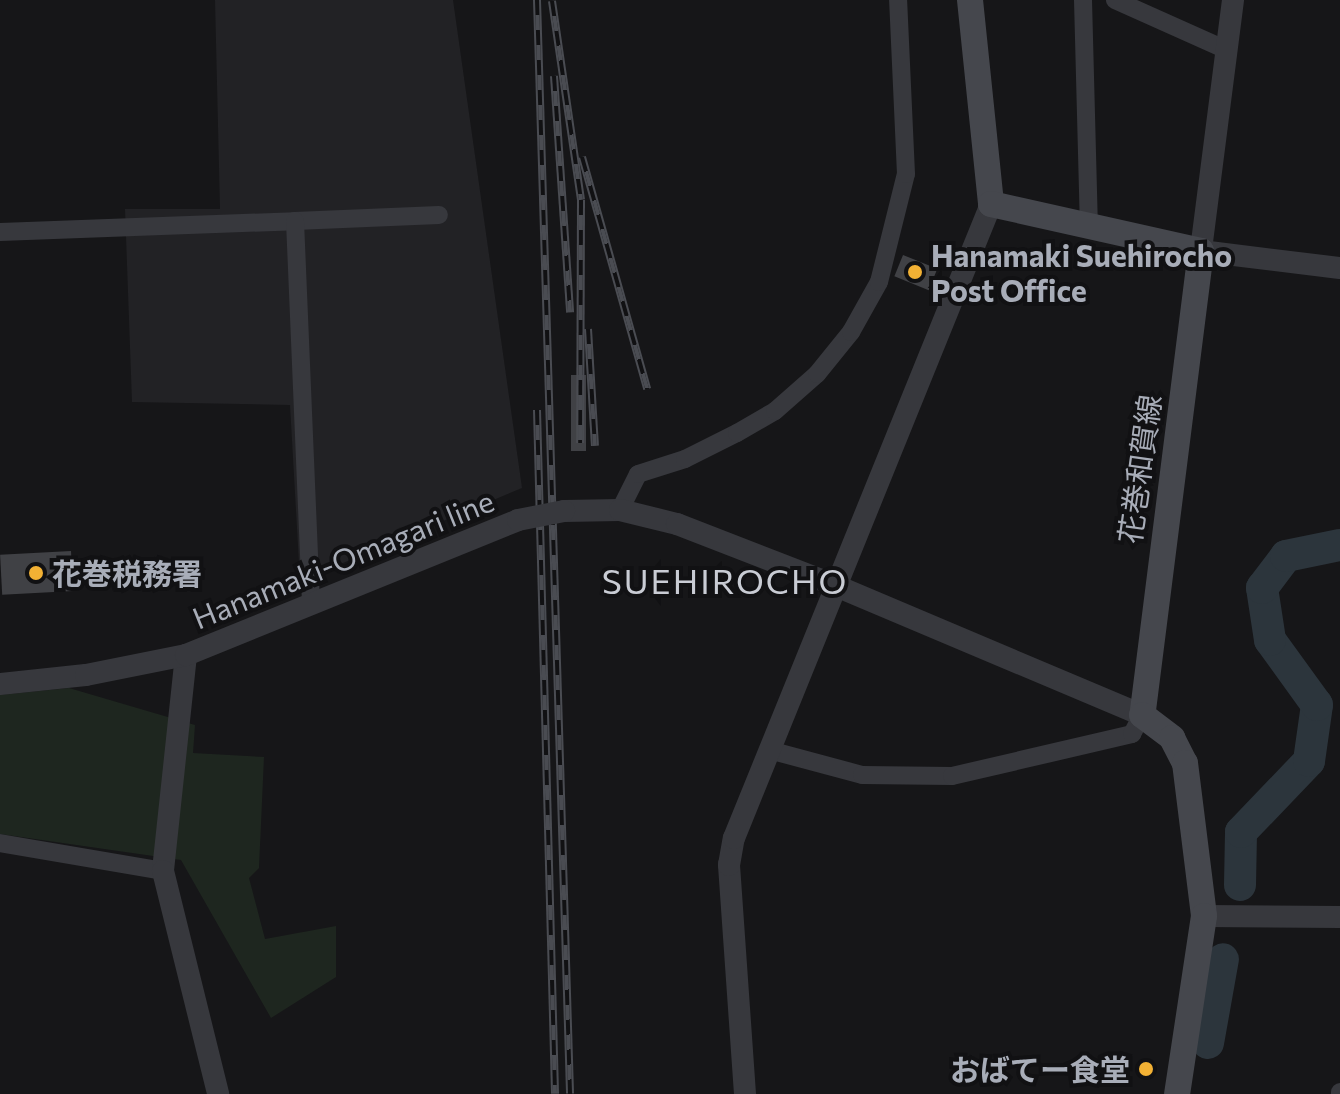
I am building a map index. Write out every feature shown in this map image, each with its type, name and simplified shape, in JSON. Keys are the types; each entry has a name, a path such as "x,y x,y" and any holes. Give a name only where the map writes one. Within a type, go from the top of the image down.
{"main road":[{"path":"970,0 991,204 1201,251"},
{"name":"花巻和賀線","path":"1142,715 1201,251"},
{"path":"1142,715 1172,738 1185,763 1204,916 1177,1094"}],"street":[{"path":"769,750 862,775 952,776 1132,734 1142,715 834,585 677,524 620,510 638,474 685,459 737,433 796,393 851,332 879,282 906,174 898,0"},
{"path":"1083,0 1089,225"},
{"path":"1115,0 1227,50"},
{"path":"1233,0 1201,251 1340,268"},
{"path":"745,1094 729,865 769,750 834,585 991,204"},
{"path":"0,232 439,215"},
{"path":"295,221 311,603"},
{"name":"Hanamaki-Omagari line","path":"0,684 86,675 186,655 518,520 564,511 620,510"},
{"path":"186,655 163,871 218,1094"},
{"path":"0,843 163,871"},
{"path":"1204,916 1340,917"}],"shaded area":[{"path":"215,0 453,0 522,488 300,581 290,405 132,402 125,209 220,209"},
{"path":"69,688 195,725 193,753 264,757 259,868 249,878 265,939 336,926 336,977 271,1018 181,860 0,834 0,695"}],"building":[{"path":"903,255 937,269 929,290 894,276"},
{"path":"571,375 586,375 586,451 571,451"},
{"name":"花巻税務署","path":"71,551 73,591 2,595 0,555"}],"waterway":[{"path":"1240,885 1241,832 1309,761 1317,705 1270,640 1262,588 1286,556 1340,545"},
{"path":"1208,1043 1223,959"}],"railway":[{"path":"537,0 570,1094"},
{"path":"552,1 581,200 580,443"},
{"path":"554,76 570,312"},
{"path":"582,157 647,389"},
{"path":"588,329 595,446"},
{"path":"537,410 555,1094"}],"place":[{"name":"Hanamaki Suehirocho Post Office","path":"915,272"},
{"name":"花巻税務署","path":"36,573"},
{"name":"おばてー食堂","path":"1146,1069"}],"district":[{"name":"SUEHIROCHO","path":"725,581"}]}
